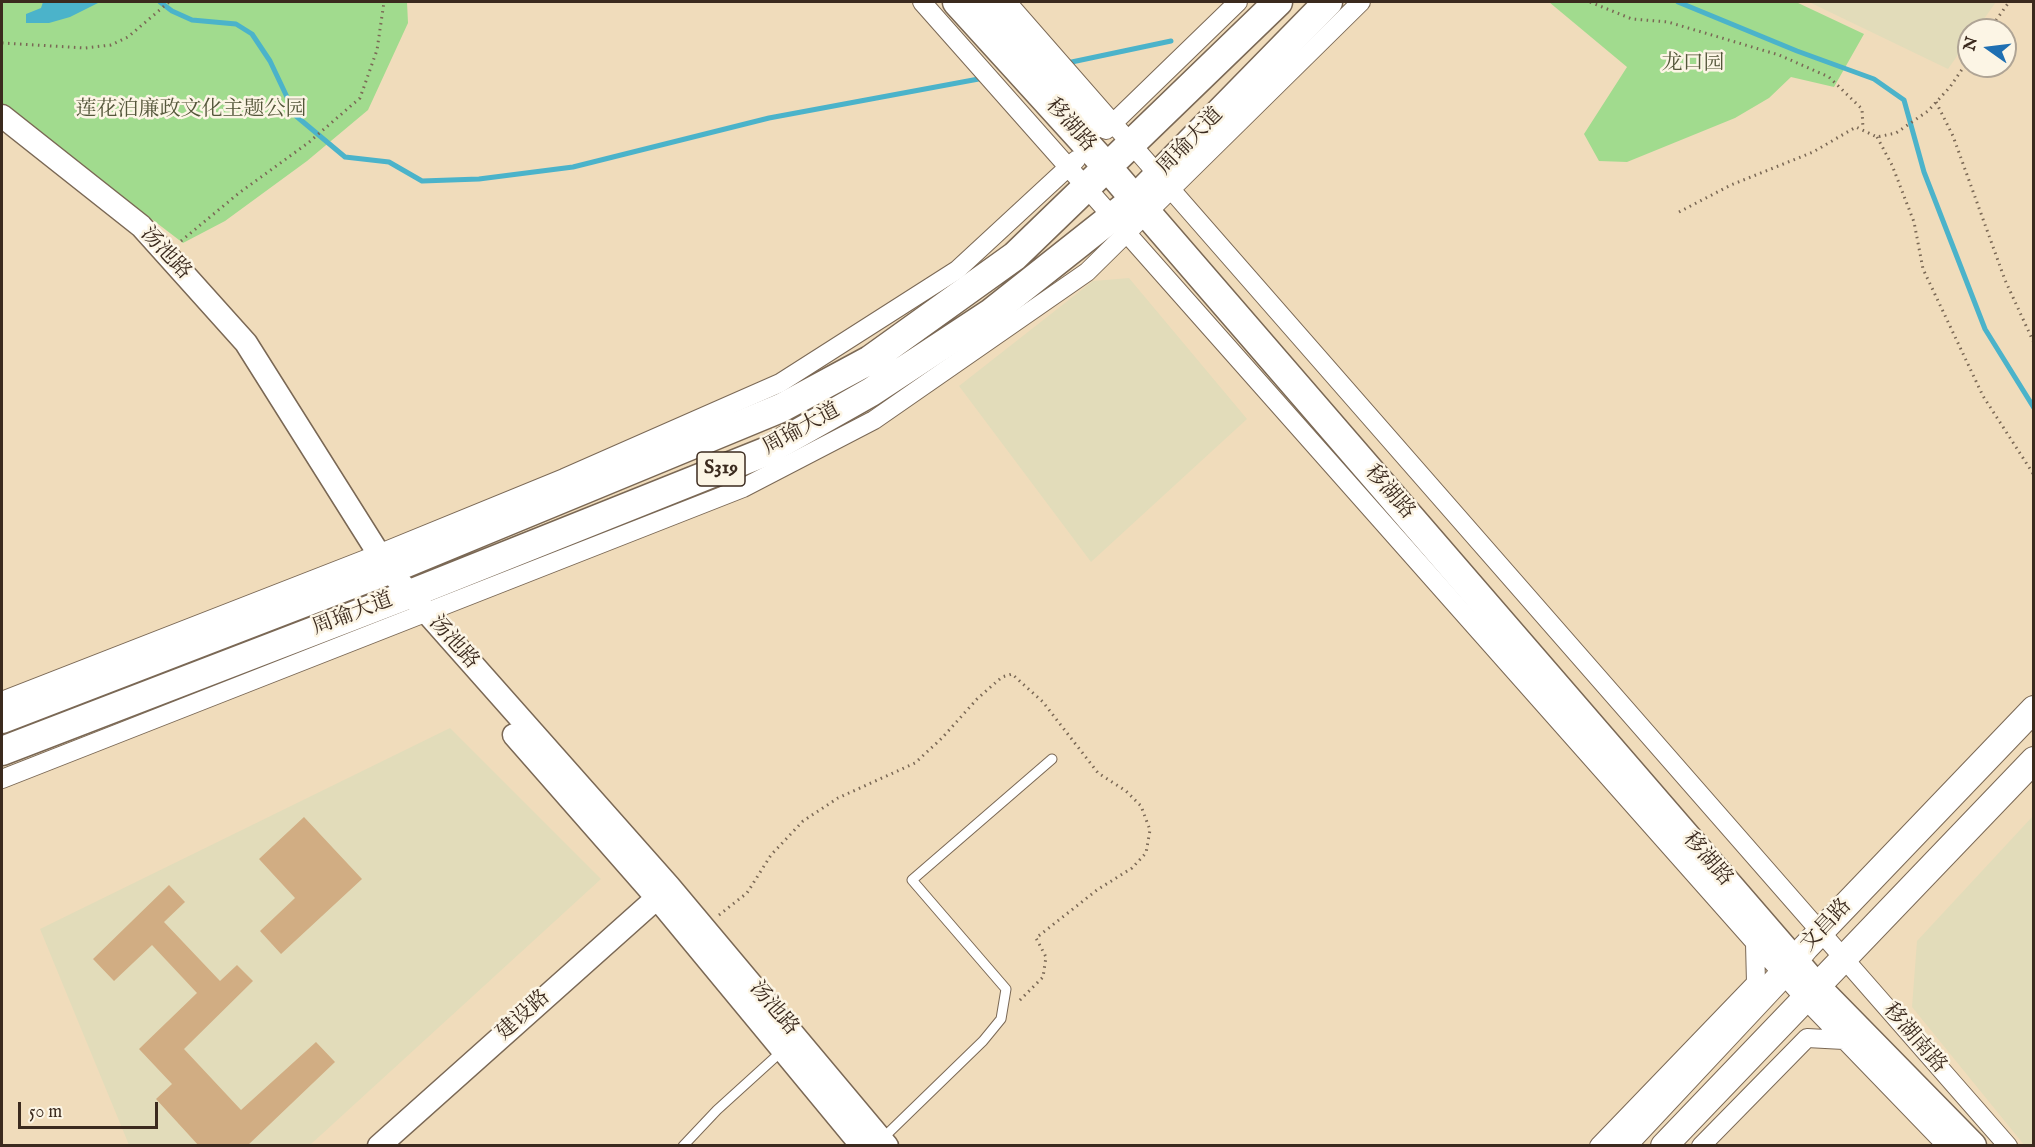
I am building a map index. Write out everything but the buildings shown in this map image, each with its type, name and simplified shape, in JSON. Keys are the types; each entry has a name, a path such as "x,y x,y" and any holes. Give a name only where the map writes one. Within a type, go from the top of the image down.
{"main road":[{"name":"移湖路","path":"957,2 1029,70 1102,134 1824,980"},
{"name":"移湖路","path":"986,2 1029,70"},
{"name":"周瑜大道","path":"2,719 377,564 781,408 870,360 1015,256 1278,2"},
{"name":"周瑜大道","path":"2,751 412,605 765,452 872,392 1119,225 1153,193 1328,2"},
{"name":"文昌路","path":"1622,1146 1801,953 2034,709"},
{"name":"文昌路","path":"1664,1146 2034,760"},
{"name":"移湖南路","path":"1824,980 1972,1146"},
{"name":"移湖南路","path":"1824,980 1983,1135 1989,1146"}],"street":[{"name":"移湖路","path":"922,2 1029,70 1102,134"},
{"name":"移湖路","path":"1007,2 1029,70 1068,167 1755,942 1801,953"},
{"path":"2,701 377,564 564,478 780,383 957,270 1068,167 1238,2"},
{"path":"1153,193 1361,2"},
{"name":"汤池路","path":"2,116 141,226 246,343 377,564"},
{"name":"汤池路","path":"2,133 133,238 237,353 377,564 663,892 877,1143"},
{"name":"移湖路","path":"1153,193 1801,953"},
{"path":"2,779 412,605"},
{"name":"汤池路","path":"663,892 782,1052 877,1143"},
{"name":"建设路","path":"379,1146 663,892"},
{"path":"1599,1146 1756,983 1755,942"},
{"name":"移湖南路","path":"1801,953 1824,980 2008,1146"},
{"name":"移湖南路","path":"1824,980 1844,1040 1947,1146"},
{"path":"1701,1146 1807,1038 1844,1040"}],"lane":[{"path":"877,1143 983,1041 1001,1019 1006,989 912,879 1053,759"},
{"path":"683,1146 717,1110 782,1052"}],"path":[{"path":"2,43 85,48 111,45 128,37 169,2"},
{"path":"165,253 239,193 312,140 360,98 377,50 384,2"},
{"path":"1590,2 1632,19 1668,22 1779,55 1829,77 1862,109 1863,130"},
{"path":"1997,18 2008,2"},
{"path":"1679,212 1731,185 1814,152 1856,127 1877,136 1896,133 1936,102 1957,75"},
{"path":"1936,102 1953,136 2005,280 2034,343"},
{"path":"1877,136 1892,165 1914,222 1923,270 1983,396 2034,475"}],"shaded area":[{"path":"1809,2 1996,2 1985,18 1957,18 1957,56 1948,69"},
{"path":"1129,278 1247,419 1091,562 959,386 1093,281"},
{"path":"450,728 601,879 310,1145 129,1145 40,929"},
{"path":"2033,816 2034,1145 2025,1146 1912,1007 1917,941"}],"green space":[{"name":"莲花泊廉政文化主题公园","path":"2,2 407,2 408,23 368,110 307,161 225,221 183,243 2,105"},
{"name":"龙口园","path":"1549,2 1796,2 1864,34 1834,87 1791,77 1769,98 1735,118 1627,162 1599,161 1584,134 1627,67"}],"water":[{"path":"43,2 111,2 98,3 70,17 49,23 26,23 26,14 41,8"}],"waterway":[{"path":"160,2 172,11 192,20 236,24 252,34 270,61 296,116 345,157 389,162 422,181 479,179 573,167 769,118 984,78"},
{"path":"1678,2 1797,51 1874,79 1904,100 1924,172 1985,329 2034,408"},
{"path":"1067,63 1171,41"}]}
